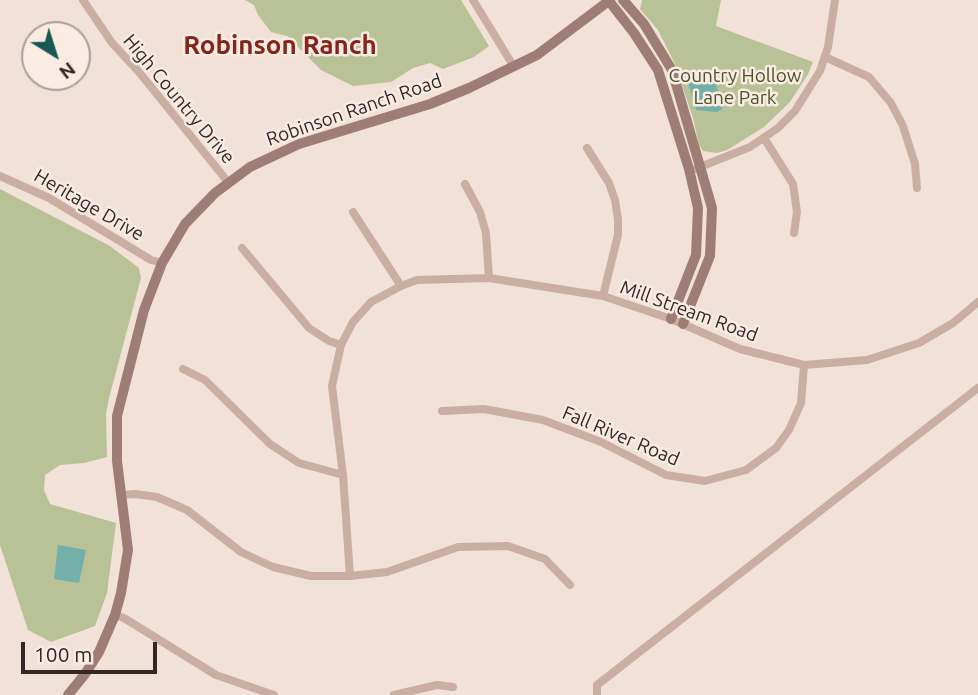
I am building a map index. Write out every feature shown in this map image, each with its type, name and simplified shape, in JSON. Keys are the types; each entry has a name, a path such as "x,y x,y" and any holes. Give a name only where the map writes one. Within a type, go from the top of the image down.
{"street":[{"name":"High Country Drive","path":"83,0 112,43 139,72 228,182"},
{"path":"473,0 514,67"},
{"name":"Robinson Ranch Road","path":"68,695 92,663 115,615 128,550 116,438 117,416 144,310 162,263 185,224 228,182 250,167 299,144 430,104 514,67 561,39 610,0"},
{"path":"610,0 658,70 689,169 698,208 696,256 671,319"},
{"path":"623,0 644,24 672,70 712,208 710,256 683,324"},
{"path":"689,169 701,168 750,147 787,120 805,98 825,57 835,0"},
{"path":"825,57 869,77 891,103 903,126 915,164 917,188"},
{"path":"764,138 793,184 797,212 794,233"},
{"path":"587,148 609,183 618,219 618,235 603,296"},
{"name":"Heritage Drive","path":"0,176 49,198 151,260 162,263"},
{"path":"465,184 480,212 486,233 489,278"},
{"path":"354,212 401,286"},
{"path":"242,248 309,328 341,345"},
{"name":"Mill Stream Road","path":"349,576 343,475 332,386 341,345 353,322 371,302 401,286 437,279 489,278 603,296 671,319 740,349 804,365 867,360 919,343 953,323 978,302"},
{"name":"Fall River Road","path":"442,411 484,409 543,420 601,442 666,475 705,481 746,470 776,447 789,430 801,403 804,365"},
{"path":"183,369 205,380 270,444 299,463 343,475"},
{"path":"597,695 597,685 978,388"},
{"path":"121,495 157,496 187,510 241,552 273,567 312,576 387,572 458,547 508,545 545,559 570,585"},
{"path":"115,615 216,675 274,695"},
{"path":"394,695 437,685 453,687"}],"green space":[{"path":"245,0 461,0 489,46 474,57 443,69 430,63 413,68 391,82 353,86 321,70 287,36 271,32 254,5"},
{"name":"Country Hollow Lane Park","path":"642,0 721,0 716,26 813,62 790,102 764,127 727,150 717,153 703,151 675,64 658,30 640,9"},
{"path":"0,189 110,246 139,268 141,278 109,398 106,414 107,457 60,465 45,475 44,490 50,504 116,523 107,593 95,626 51,642 28,630 0,545"}],"water":[{"path":"704,77 707,84 715,83 723,102 722,109 717,112 696,110 688,82"},
{"path":"58,545 86,550 79,583 54,579"}],"district":[{"name":"Robinson Ranch","path":"280,45"}]}
